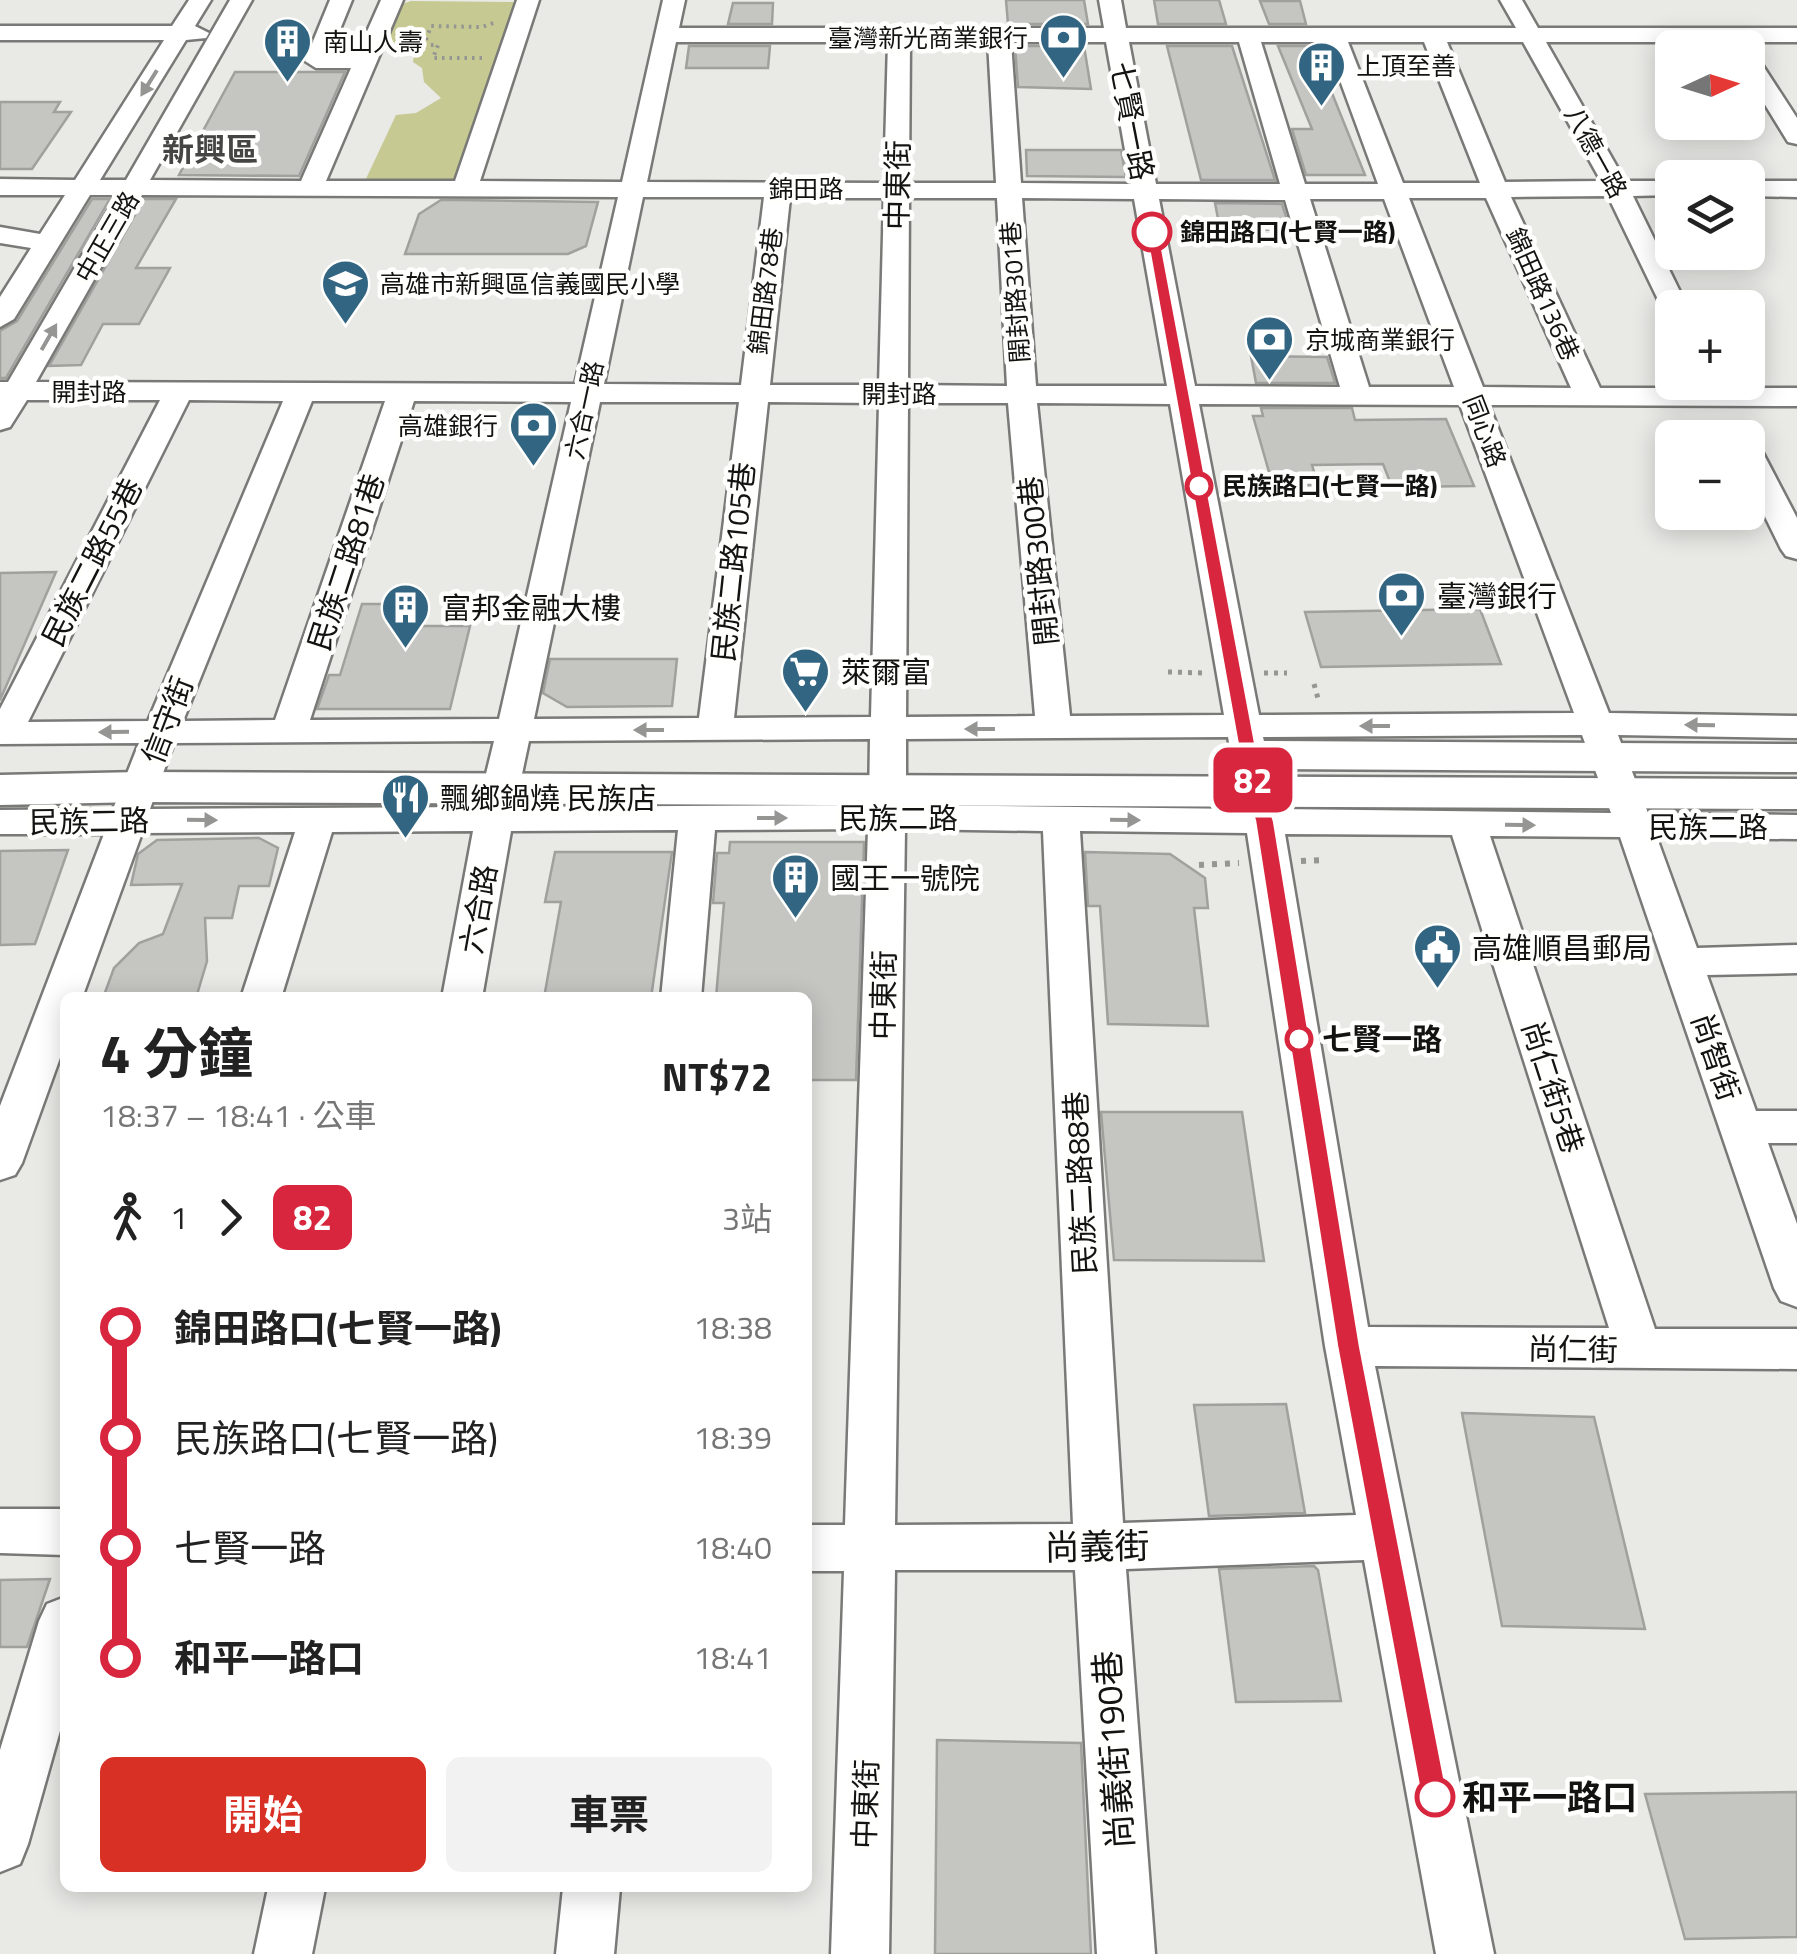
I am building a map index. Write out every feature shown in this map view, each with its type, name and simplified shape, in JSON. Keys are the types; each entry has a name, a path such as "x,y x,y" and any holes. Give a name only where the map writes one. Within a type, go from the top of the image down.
{"main road":[{"name":"民族二路","path":"2,744 145,775"},
{"name":"民族二路","path":"1616,775 1797,758"},
{"name":"民族二路","path":"0,790 145,775 1253,773 1616,775 1797,794"}],"street":[{"name":"中正三路","path":"0,319 200,0"},
{"name":"中正三路","path":"0,421 9,391 136,187 241,0"},
{"path":"341,0 316,60 366,61"},
{"path":"310,188 392,0"},
{"path":"465,188 528,0"},
{"name":"六合一路","path":"504,775 674,0"},
{"name":"七賢一路","path":"1110,0 1253,773 1348,1346 1464,1954"},
{"name":"八德一路","path":"1511,0 1617,188 1667,290"},
{"path":"2,36 222,33"},
{"path":"666,35 1529,33 1655,38"},
{"name":"錦田路136巷","path":"1432,34 1496,191 1590,397"},
{"name":"中東街","path":"860,1954 872,1549 899,35"},
{"name":"開封路301巷","path":"999,35 1022,395"},
{"path":"1765,38 1797,35"},
{"path":"1248,36 1357,396"},
{"name":"同心路","path":"1336,36 1616,775"},
{"path":"1765,87 1797,137"},
{"name":"錦田路","path":"3,191 83,187 1297,192 1655,188"},
{"path":"1765,188 1797,189"},
{"name":"錦田路78巷","path":"752,394 778,189"},
{"path":"0,235 48,242"},
{"name":"開封路","path":"9,391 1590,397 1655,393"},
{"name":"民族二路55巷","path":"2,744 179,392"},
{"name":"信守街","path":"64,992 145,775 300,392"},
{"name":"民族二路81巷","path":"290,731 402,393"},
{"name":"民族二路105巷","path":"716,730 752,394"},
{"name":"開封路","path":"1765,394 1797,397"},
{"name":"開封路300巷","path":"1022,395 1054,728"},
{"path":"1765,486 1797,549"},
{"name":"民族二路","path":"0,822 290,731 698,818 887,774 1054,728 1467,824 1616,775 1797,727"},
{"name":"民族二路","path":"145,775 317,821 504,775 716,730 1061,819 1253,773 1616,775 1797,828"},
{"name":"六合路","path":"463,992 504,775"},
{"name":"尚智街","path":"1616,775 1797,1288"},
{"path":"682,992 698,818"},
{"name":"民族二路88巷","path":"1061,819 1099,1547"},
{"path":"263,992 317,821"},
{"name":"尚仁街5巷","path":"1467,824 1639,1350"},
{"path":"1682,962 1797,960"},
{"name":"信守街","path":"0,1163 60,1002"},
{"path":"1740,1127 1797,1127"},
{"name":"尚仁街","path":"1348,1346 1797,1349"},
{"path":"0,1531 60,1532"},
{"name":"尚義街","path":"812,1548 1099,1547 1386,1537"},
{"name":"尚義街190巷","path":"1099,1547 1126,1954"},
{"path":"0,1844 60,1638"},
{"path":"283,1954 295,1892"},
{"path":"585,1954 592,1892"}],"path":[{"path":"492,58 433,58 438,45 424,45 431,26 482,27 497,22 502,26"}],"green space":[{"path":"520,2 457,177 449,183 364,183 396,115 416,113 441,98 424,82 422,68 413,62 415,45 381,44 402,4"}],"building":[{"path":"1006,0 1084,0 1088,24 1008,24"},
{"path":"1154,0 1219,0 1226,24 1158,24"},
{"path":"1260,1 1300,1 1306,24 1269,24"},
{"path":"733,3 773,3 772,24 728,24"},
{"path":"689,46 770,46 768,68 686,68"},
{"path":"1015,46 1084,46 1091,89 1018,87"},
{"path":"1167,46 1232,46 1275,180 1201,180"},
{"path":"1278,46 1313,46 1365,175 1306,175 1292,129 1312,129"},
{"path":"235,72 345,72 299,176 179,175"},
{"path":"0,102 60,102 54,112 71,112 32,169 0,169"},
{"path":"1026,150 1121,150 1126,177 1027,176"},
{"path":"92,199 110,199 6,378 0,378 0,331 17,321"},
{"path":"144,199 176,199 136,268 170,268 139,324 103,324 81,365 49,366"},
{"path":"441,200 598,202 586,246 568,254 405,254 419,214"},
{"path":"1215,203 1282,204 1290,230 1220,229"},
{"path":"1251,356 1327,357 1335,383 1256,383"},
{"path":"1261,408 1352,408 1355,420 1446,419 1474,486 1392,487 1383,464 1312,465 1318,485 1273,486 1253,416 1263,416"},
{"path":"56,572 0,700 0,573"},
{"name":"富邦金融大樓","path":"362,604 418,604 412,626 470,626 450,709 317,709 329,675 340,675"},
{"name":"臺灣銀行","path":"1480,609 1501,664 1321,667 1305,612"},
{"path":"550,659 677,659 672,706 567,707 543,693"},
{"path":"259,838 278,848 269,886 239,886 232,918 205,918 207,961 198,992 105,992 114,968 139,943 163,934 182,884 131,885 138,854 157,840"},
{"name":"國王一號院","path":"730,842 864,842 856,1080 812,1080 812,992 717,992 724,903 713,903 717,853 729,853"},
{"path":"68,850 35,944 0,945 0,851"},
{"path":"555,852 672,852 652,992 545,992 561,902 545,902"},
{"path":"1085,852 1170,854 1205,878 1208,908 1194,908 1208,1026 1108,1024 1100,906 1088,906"},
{"path":"1101,1112 1242,1112 1264,1261 1114,1260"},
{"path":"1286,1404 1305,1513 1209,1516 1194,1405"},
{"path":"1462,1413 1594,1417 1645,1629 1502,1626"},
{"path":"1314,1566 1318,1570 1341,1701 1236,1702 1219,1569"},
{"path":"50,1579 27,1647 0,1647 0,1580"},
{"path":"937,1740 1081,1743 1091,1954 935,1954"},
{"path":"1797,1792 1797,1937 1685,1939 1645,1794"}],"bus line":[{"name":"82","path":"1152,232 1255,790 1264,821 1348,1346 1435,1797"}],"place":[{"name":"臺灣新光商業銀行","path":"1063,80"},
{"name":"南山人壽","path":"288,84"},
{"name":"上頂至善","path":"1321,108"},
{"name":"錦田路口(七賢一路)","path":"1152,232"},
{"name":"高雄市新興區信義國民小學","path":"345,326"},
{"name":"京城商業銀行","path":"1270,382"},
{"name":"高雄銀行","path":"533,468"},
{"name":"民族路口(七賢一路)","path":"1199,486"},
{"name":"臺灣銀行","path":"1402,638"},
{"name":"富邦金融大樓","path":"406,650"},
{"name":"萊爾富","path":"806,714"},
{"name":"飄鄉鍋燒 民族店","path":"405,840"},
{"name":"國王一號院","path":"795,920"},
{"name":"高雄順昌郵局","path":"1437,990"},
{"name":"七賢一路","path":"1299,1039"},
{"name":"和平一路口","path":"1435,1797"}],"district":[{"name":"新興區","path":"210,149"}]}
